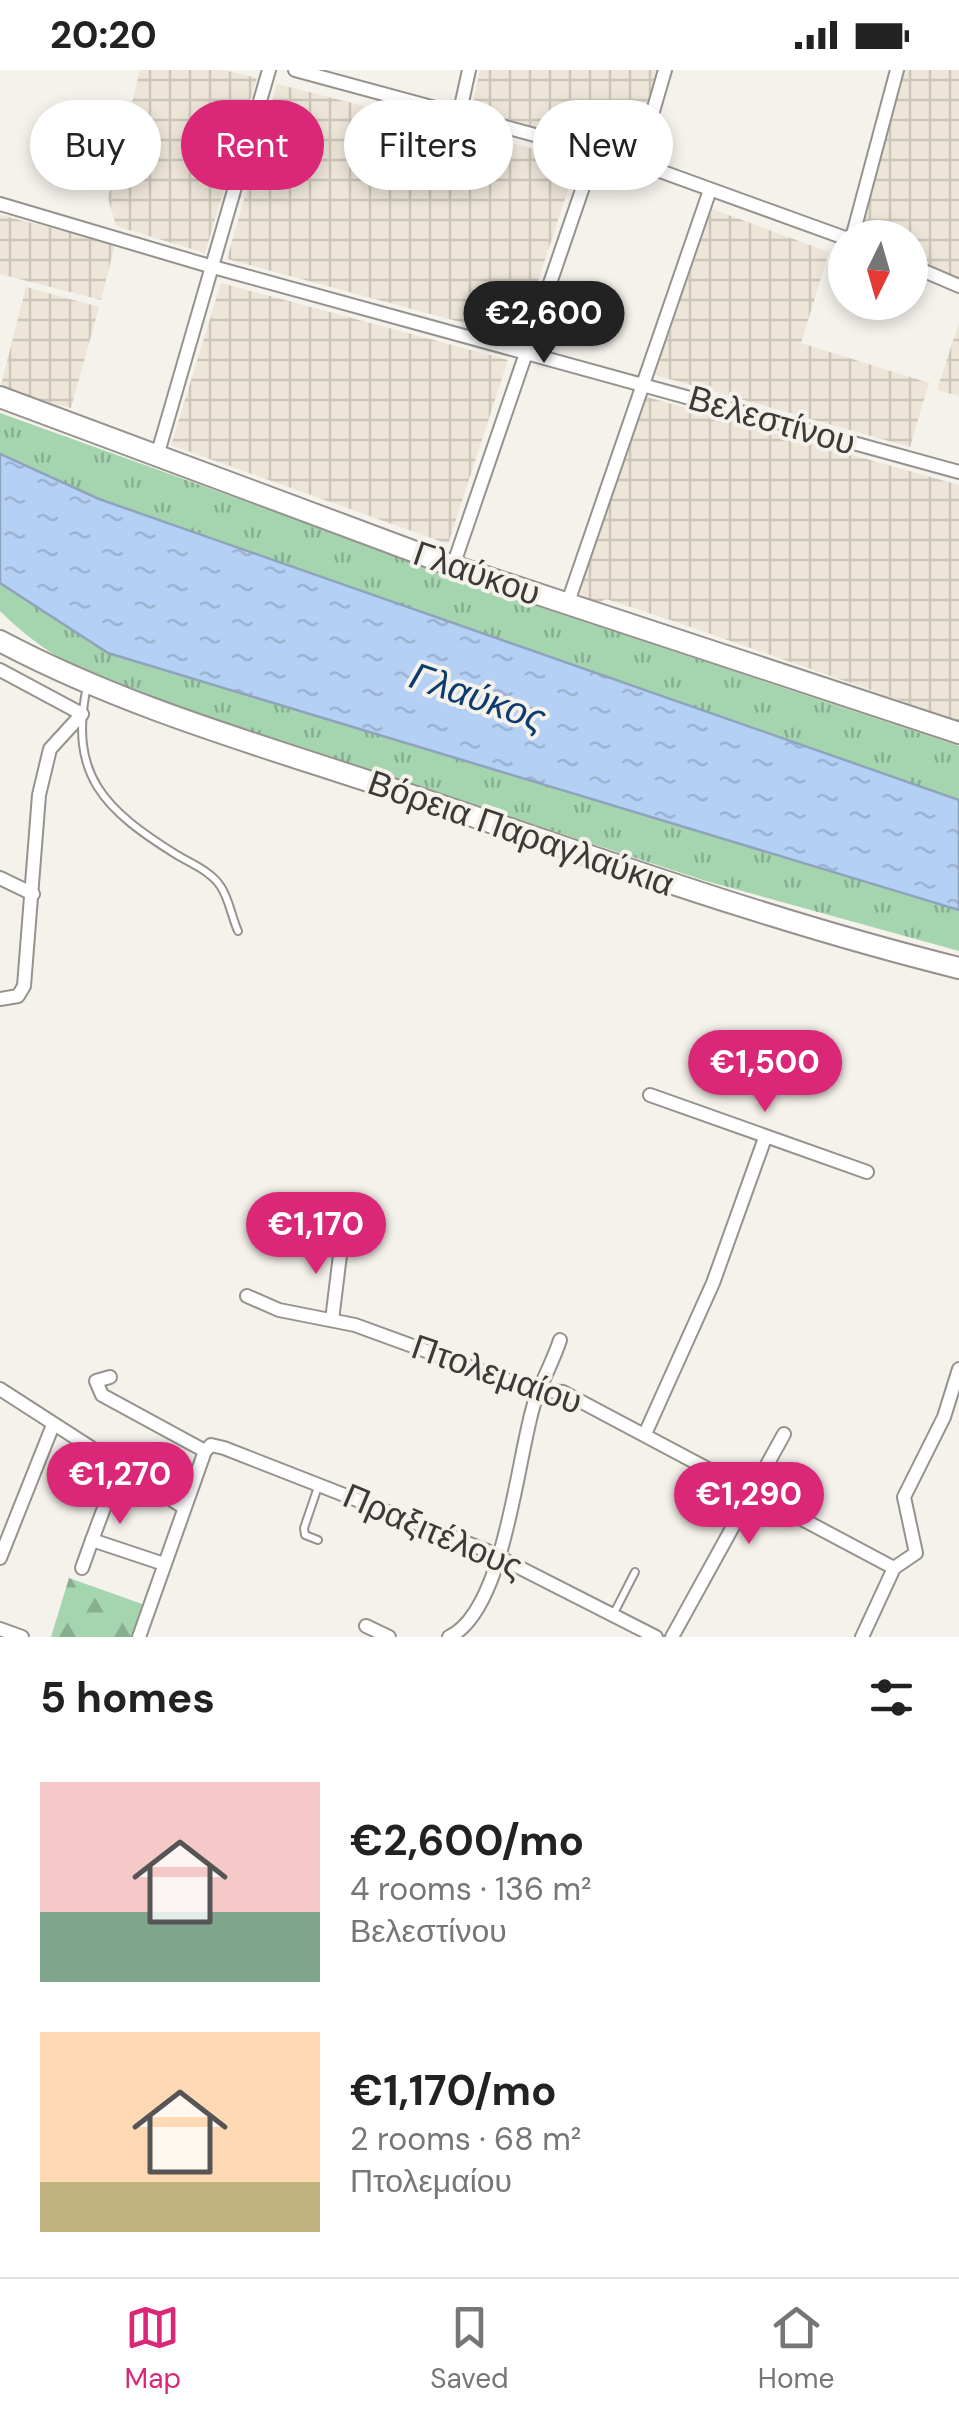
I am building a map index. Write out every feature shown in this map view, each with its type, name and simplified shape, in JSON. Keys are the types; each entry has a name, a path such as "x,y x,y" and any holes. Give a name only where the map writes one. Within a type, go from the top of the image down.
{"main road":[{"name":"Γλαύκου","path":"0,397 453,566 959,733"},
{"name":"Βόρεια Παραγλαύκια","path":"0,641 88,685 725,901 959,968"}],"street":[{"path":"158,456 270,70"},
{"path":"295,70 416,100"},
{"path":"462,100 469,70"},
{"path":"656,100 665,70"},
{"path":"854,220 897,70"},
{"path":"673,176 828,231"},
{"path":"453,566 582,190"},
{"path":"567,604 710,190"},
{"name":"Βελεστίνου","path":"0,204 213,267 959,472"},
{"path":"928,273 959,286"},
{"path":"0,670 82,714 50,750 39,795 24,986 18,996 0,999"},
{"path":"0,878 33,894"},
{"path":"650,1095 867,1172"},
{"path":"644,1434 713,1283 765,1138"},
{"path":"332,1320 342,1239"},
{"name":"Πτολεμαίου","path":"247,1296 278,1310 332,1320 541,1390 562,1392 894,1568"},
{"path":"449,1637 466,1628 498,1556 514,1508 532,1411 560,1340"},
{"path":"862,1637 894,1568 916,1553 904,1507 906,1492 944,1416 959,1369"},
{"name":"Πραξιτέλους","path":"110,1378 96,1381 102,1394 205,1450 216,1446 320,1483 498,1556 612,1615 636,1633 656,1637"},
{"path":"0,1389 183,1507"},
{"path":"0,1558 53,1425"},
{"path":"672,1637 755,1493 784,1434"},
{"path":"139,1637 205,1450"},
{"path":"82,1568 119,1468"},
{"path":"92,1540 164,1564"},
{"path":"366,1626 390,1637"},
{"path":"0,1629 22,1637"}],"lane":[{"path":"88,685 82,714 86,766 106,803 130,826 206,872 221,887 238,931"},
{"path":"318,1540 305,1535 304,1528 320,1483"},
{"path":"612,1615 635,1572"}],"shaded area":[{"path":"140,70 224,70 257,78 250,100 181,100 181,190 224,190 205,253 116,226 108,198 110,190 161,190 161,100 132,100"},
{"path":"480,70 659,70 651,100 533,100 533,128 513,122 513,100 473,100"},
{"path":"904,70 959,70 959,278 928,267 928,220 864,220"},
{"path":"277,84 344,101 344,190 513,190 513,144 533,149 533,190 568,190 519,338 227,259 247,190 324,190 324,100 272,100"},
{"path":"712,209 828,252 801,343 929,383 910,447 655,375"},
{"path":"0,215 115,244 101,300 0,274"},
{"path":"221,283 508,360 448,544 171,445"},
{"path":"26,287 99,307 71,408 0,389"},
{"path":"959,322 959,396 937,390"},
{"path":"647,397 959,485 959,721 606,599 597,604 582,599 579,592"}],"green space":[{"path":"0,413 546,609 959,746 959,800 99,499 0,454"},
{"path":"0,583 108,653 959,910 959,951 706,881 141,696 83,671 33,640 0,611"},
{"path":"69,1578 145,1605 133,1637 51,1637"}],"water":[{"name":"Γλαύκος","path":"0,454 99,499 959,800 959,910 108,653 0,583"}]}
